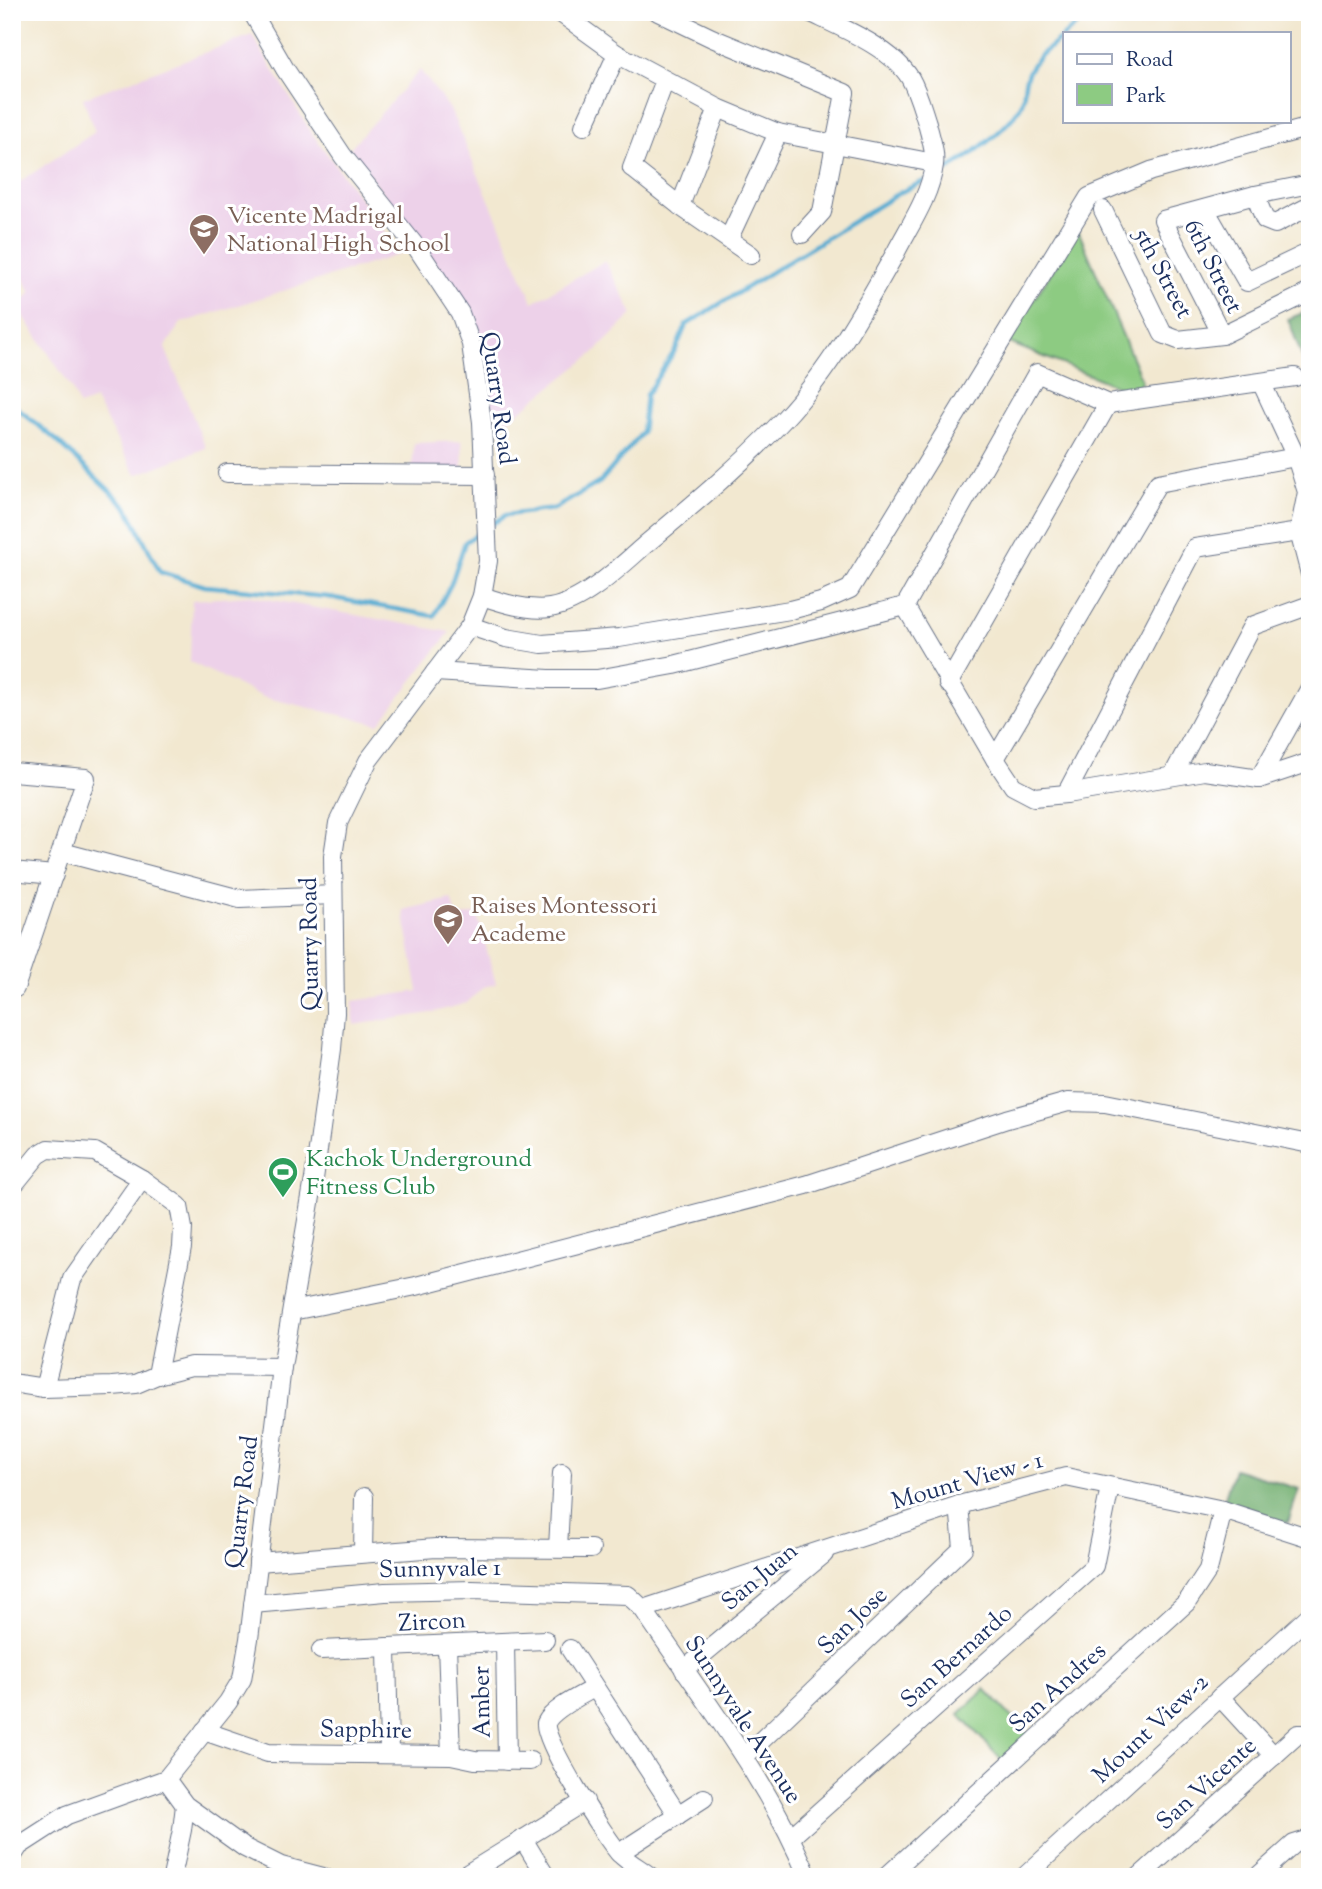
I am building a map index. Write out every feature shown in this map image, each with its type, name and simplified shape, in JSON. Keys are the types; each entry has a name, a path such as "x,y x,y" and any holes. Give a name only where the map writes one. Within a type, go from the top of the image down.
{"street":[{"name":"Quarry Road","path":"166,1779 228,1702 242,1679 282,1367 314,1179 333,1037 333,856 338,822 368,761 470,626 482,596 488,561 482,422 471,344 460,313 417,248 343,156 285,69 252,12"},
{"path":"658,12 712,38 845,93 822,212 802,233"},
{"path":"482,596 513,606 550,608 581,596 719,483 785,418 819,376 887,267 922,203 933,167 926,120 909,77 896,61 809,12"},
{"path":"563,14 617,54 718,108 778,133 933,167"},
{"path":"584,127 617,54"},
{"path":"666,80 632,168 680,206 751,255"},
{"path":"680,206 718,108"},
{"path":"470,626 506,638 542,644 619,638 790,610 821,602 850,589 1089,197 1100,201 1151,171 1310,127"},
{"path":"729,238 778,133"},
{"path":"1310,184 1205,209 1247,282 1310,251"},
{"path":"1255,195 1265,220 1275,224 1310,206"},
{"name":"5th Street","path":"1100,201 1163,334 1178,340 1222,335 1310,292"},
{"name":"6th Street","path":"1205,209 1163,220 1222,335"},
{"path":"435,672 597,679 674,665 905,606 1037,373 1108,404 1295,377"},
{"path":"1262,383 1296,457 1307,492 1299,532 1310,575"},
{"path":"948,684 1108,404"},
{"path":"995,760 1158,483 1296,457"},
{"path":"227,473 485,475"},
{"path":"1066,794 1195,548 1299,532"},
{"path":"1173,775 1252,626 1310,605"},
{"path":"905,606 948,684 995,760 1013,786 1034,797 1205,771 1259,779 1310,762"},
{"path":"1259,779 1309,690"},
{"path":"12,772 86,778 15,988 12,988"},
{"path":"62,852 240,899 333,895"},
{"path":"12,871 54,875"},
{"path":"292,1311 428,1283 806,1185 1007,1119 1068,1102 1105,1103 1310,1144"},
{"path":"12,1187 38,1155 48,1149 95,1152 142,1179 179,1206 183,1228 181,1247 157,1375"},
{"path":"44,1388 72,1279 142,1179"},
{"path":"12,1383 44,1388 135,1384 191,1366 282,1367"},
{"path":"558,1548 562,1474"},
{"name":"Mount View - 1","path":"643,1609 959,1505 1066,1477 1223,1510 1310,1538"},
{"name":"San Bernardo","path":"791,1837 1094,1566 1111,1487"},
{"path":"363,1553 364,1497"},
{"name":"San Jose","path":"744,1757 963,1548 959,1505"},
{"name":"San Andres","path":"886,1877 1187,1602 1208,1570 1223,1510"},
{"name":"San Juan","path":"684,1670 834,1546"},
{"path":"258,1562 436,1548 591,1549"},
{"name":"Sunnyvale 1","path":"253,1604 384,1592 472,1590 628,1595"},
{"name":"Sunnyvale Avenue","path":"628,1595 643,1609 744,1757 791,1837 808,1877"},
{"name":"Mount View-2","path":"1024,1877 1310,1615"},
{"name":"Zircon","path":"321,1650 545,1640"},
{"name":"Amber","path":"505,1642 507,1760"},
{"path":"447,1645 451,1755"},
{"path":"387,1647 389,1754"},
{"path":"570,1649 678,1815"},
{"path":"594,1688 555,1712 547,1723 546,1733 619,1853 651,1877"},
{"path":"1220,1697 1273,1756"},
{"name":"Sapphire","path":"204,1731 268,1753 451,1755 475,1760 530,1761"},
{"name":"San Vicente","path":"1139,1877 1298,1734 1310,1734"},
{"path":"14,1849 67,1815 166,1779 185,1805 244,1848 281,1866 313,1875"},
{"path":"619,1853 704,1798"},
{"path":"462,1877 585,1801"},
{"path":"172,1877 185,1805"},
{"path":"523,1839 546,1877"},
{"path":"1257,1877 1294,1844 1310,1839"}],"shaded area":[{"name":"Vicente Madrigal National High School","path":"252,35 311,132 401,254 181,323 165,348 206,448 136,475 95,400 79,406 72,389 19,309 19,305 31,292 12,257 12,187 95,132 83,98"},
{"name":"Vicente Madrigal National High School","path":"420,70 450,109 533,302 605,261 633,314 593,354 506,422 489,402 484,354 463,301 350,148"},
{"path":"462,441 463,472 412,471 414,443"},
{"path":"250,596 450,632 379,724 263,697 190,662 192,600"},
{"name":"Raises Montessori Academe","path":"451,899 457,918 477,913 496,984 483,987 467,1003 431,1013 354,1025 353,1001 418,991 403,910"}],"green space":[{"path":"1078,230 1142,381 1134,393 1007,342"},
{"path":"1310,310 1310,378 1288,319"},
{"path":"1234,1469 1299,1489 1288,1523 1223,1503"},
{"path":"985,1689 1034,1741 1007,1766 959,1714"}],"waterway":[{"path":"1068,32 1086,17 1162,18 1187,12"},
{"path":"938,174 971,154 1007,124 1022,102 1028,72 1042,54 1063,37"},
{"path":"490,525 506,515 554,509 600,482 642,433 646,395 676,349 686,325 899,193 924,181"},
{"path":"12,404 55,439 127,507 160,572 205,586 328,597 434,616 451,584 465,542 483,530"}],"place":[{"name":"Vicente Madrigal National High School","path":"204,256"},
{"name":"Raises Montessori Academe","path":"448,946"},
{"name":"Kachok Underground Fitness Club","path":"283,1199"}]}
